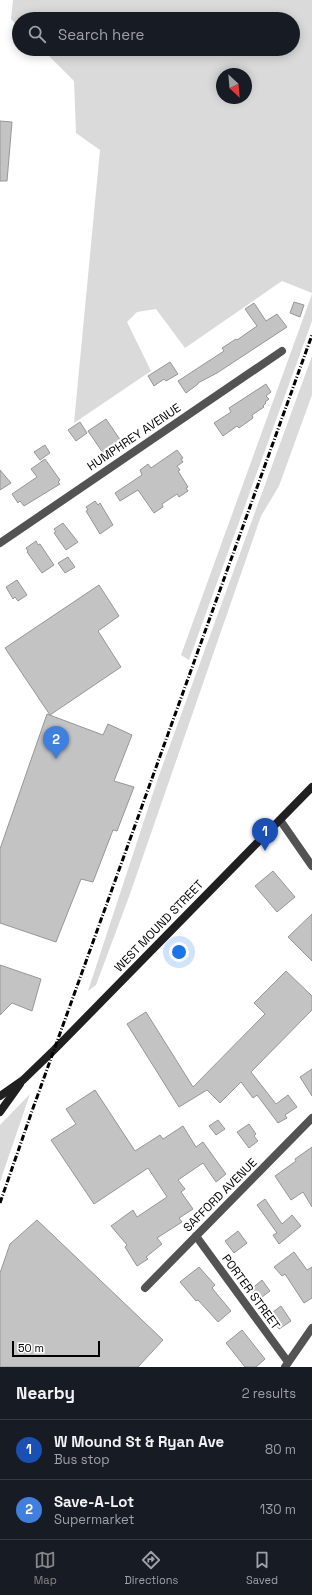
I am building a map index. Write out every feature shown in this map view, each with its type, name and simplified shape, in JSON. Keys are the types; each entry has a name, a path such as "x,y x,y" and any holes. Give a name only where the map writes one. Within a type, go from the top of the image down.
{"street":[{"name":"HUMPHREY AVENUE","path":"0,543 282,351"},
{"name":"WEST MOUND STREET","path":"0,1096 23,1080 54,1050 312,787"},
{"path":"280,820 312,866"},
{"name":"WEST MOUND STREET","path":"0,1112 23,1080"},
{"name":"SAFFORD AVENUE","path":"145,1288 312,1118"},
{"name":"PORTER STREET","path":"196,1236 286,1365"},
{"path":"286,1365 312,1328"}],"shaded area":[{"path":"13,0 312,0 312,293 282,281 185,348 156,309 137,312 127,322 151,371 74,423 100,150 76,133 74,81 49,56 300,56 300,12 12,12 12,20 11,19"},
{"path":"312,294 312,321 189,660 181,655"},
{"path":"312,356 312,395 279,486 261,516 130,894 96,985 88,991 158,778"},
{"path":"30,1094 0,1182 0,1125"}],"building":[{"path":"0,121 12,122 7,181 0,181"},
{"path":"294,302 304,305 300,317 290,313"},
{"path":"254,303 266,321 277,314 287,327 217,373 198,383 186,393 178,381 224,351 222,348 236,339 237,340 257,326 245,309"},
{"path":"170,362 178,374 166,381 164,379 154,386 148,376"},
{"path":"266,384 271,392 266,396 269,399 265,402 264,407 252,415 253,418 239,428 237,426 223,436 214,423 231,412 229,408"},
{"path":"106,419 121,441 103,453 88,431"},
{"path":"80,422 87,433 76,441 68,430"},
{"path":"45,445 50,453 40,460 34,452"},
{"path":"177,450 183,458 181,459 183,462 177,466 180,470 178,471 188,487 186,488 188,491 179,497 177,494 162,504 163,507 154,513 138,490 120,501 115,493 142,475 140,470 148,464 151,468"},
{"path":"45,459 60,480 58,482 60,484 24,506 20,501 18,503 12,494 37,477 31,469"},
{"path":"0,470 11,483 0,490"},
{"path":"95,501 98,505 100,503 113,525 100,534 86,511 88,510 86,507"},
{"path":"63,523 78,542 66,550 54,533 56,532 54,529"},
{"path":"36,541 38,545 40,544 54,565 42,573 27,552 28,551 26,548"},
{"path":"68,557 75,567 65,573 58,563"},
{"path":"17,580 27,595 18,601 15,597 13,599 6,587"},
{"path":"99,585 119,616 98,631 121,667 50,715 5,648"},
{"path":"47,714 103,735 108,724 132,735 114,781 134,787 117,831 113,830 93,882 81,879 56,942 0,923 0,849"},
{"path":"273,871 295,897 277,912 255,886"},
{"path":"312,914 312,961 288,937"},
{"path":"0,965 41,979 32,1011 12,1003 0,1015"},
{"path":"286,971 312,996 312,1010 251,1072 276,1104 288,1095 297,1107 285,1115 287,1118 278,1123 257,1095 253,1098 241,1082 220,1103 207,1090 179,1107 127,1024 146,1012 193,1087 265,1014 254,1003"},
{"path":"312,1069 312,1096 300,1077"},
{"path":"95,1090 135,1151 160,1135 163,1139 183,1126 196,1147 203,1142 226,1174 216,1182 203,1163 178,1180 185,1189 181,1192 193,1209 179,1218 182,1222 157,1238 162,1244 146,1257 148,1259 137,1266 125,1247 127,1245 111,1226 133,1210 137,1217 167,1197 148,1168 94,1204 51,1140 76,1124 66,1109"},
{"path":"218,1120 225,1129 216,1135 209,1126"},
{"path":"249,1124 256,1134 254,1136 258,1141 249,1148 237,1132"},
{"path":"312,1147 312,1207 303,1192 291,1200 275,1176"},
{"path":"265,1199 282,1224 292,1215 301,1226 279,1244 273,1235 277,1233 257,1205"},
{"path":"37,1220 163,1340 138,1367 0,1367 0,1273 10,1244"},
{"path":"238,1231 247,1243 234,1253 225,1241"},
{"path":"294,1252 307,1270 312,1267 312,1298 304,1303 285,1274 282,1276 274,1267"},
{"path":"199,1267 215,1285 212,1288 231,1311 218,1322 198,1300 196,1301 180,1282"},
{"path":"262,1280 270,1291 258,1300 250,1290"},
{"path":"281,1306 291,1321 279,1329 269,1315"},
{"path":"242,1330 265,1359 256,1367 245,1367 226,1343"}],"railway":[{"path":"0,1203 312,335"}],"place":[{"name":"Save-A-Lot","path":"56,759"},
{"name":"W Mound St & Ryan Ave","path":"265,851"}]}
